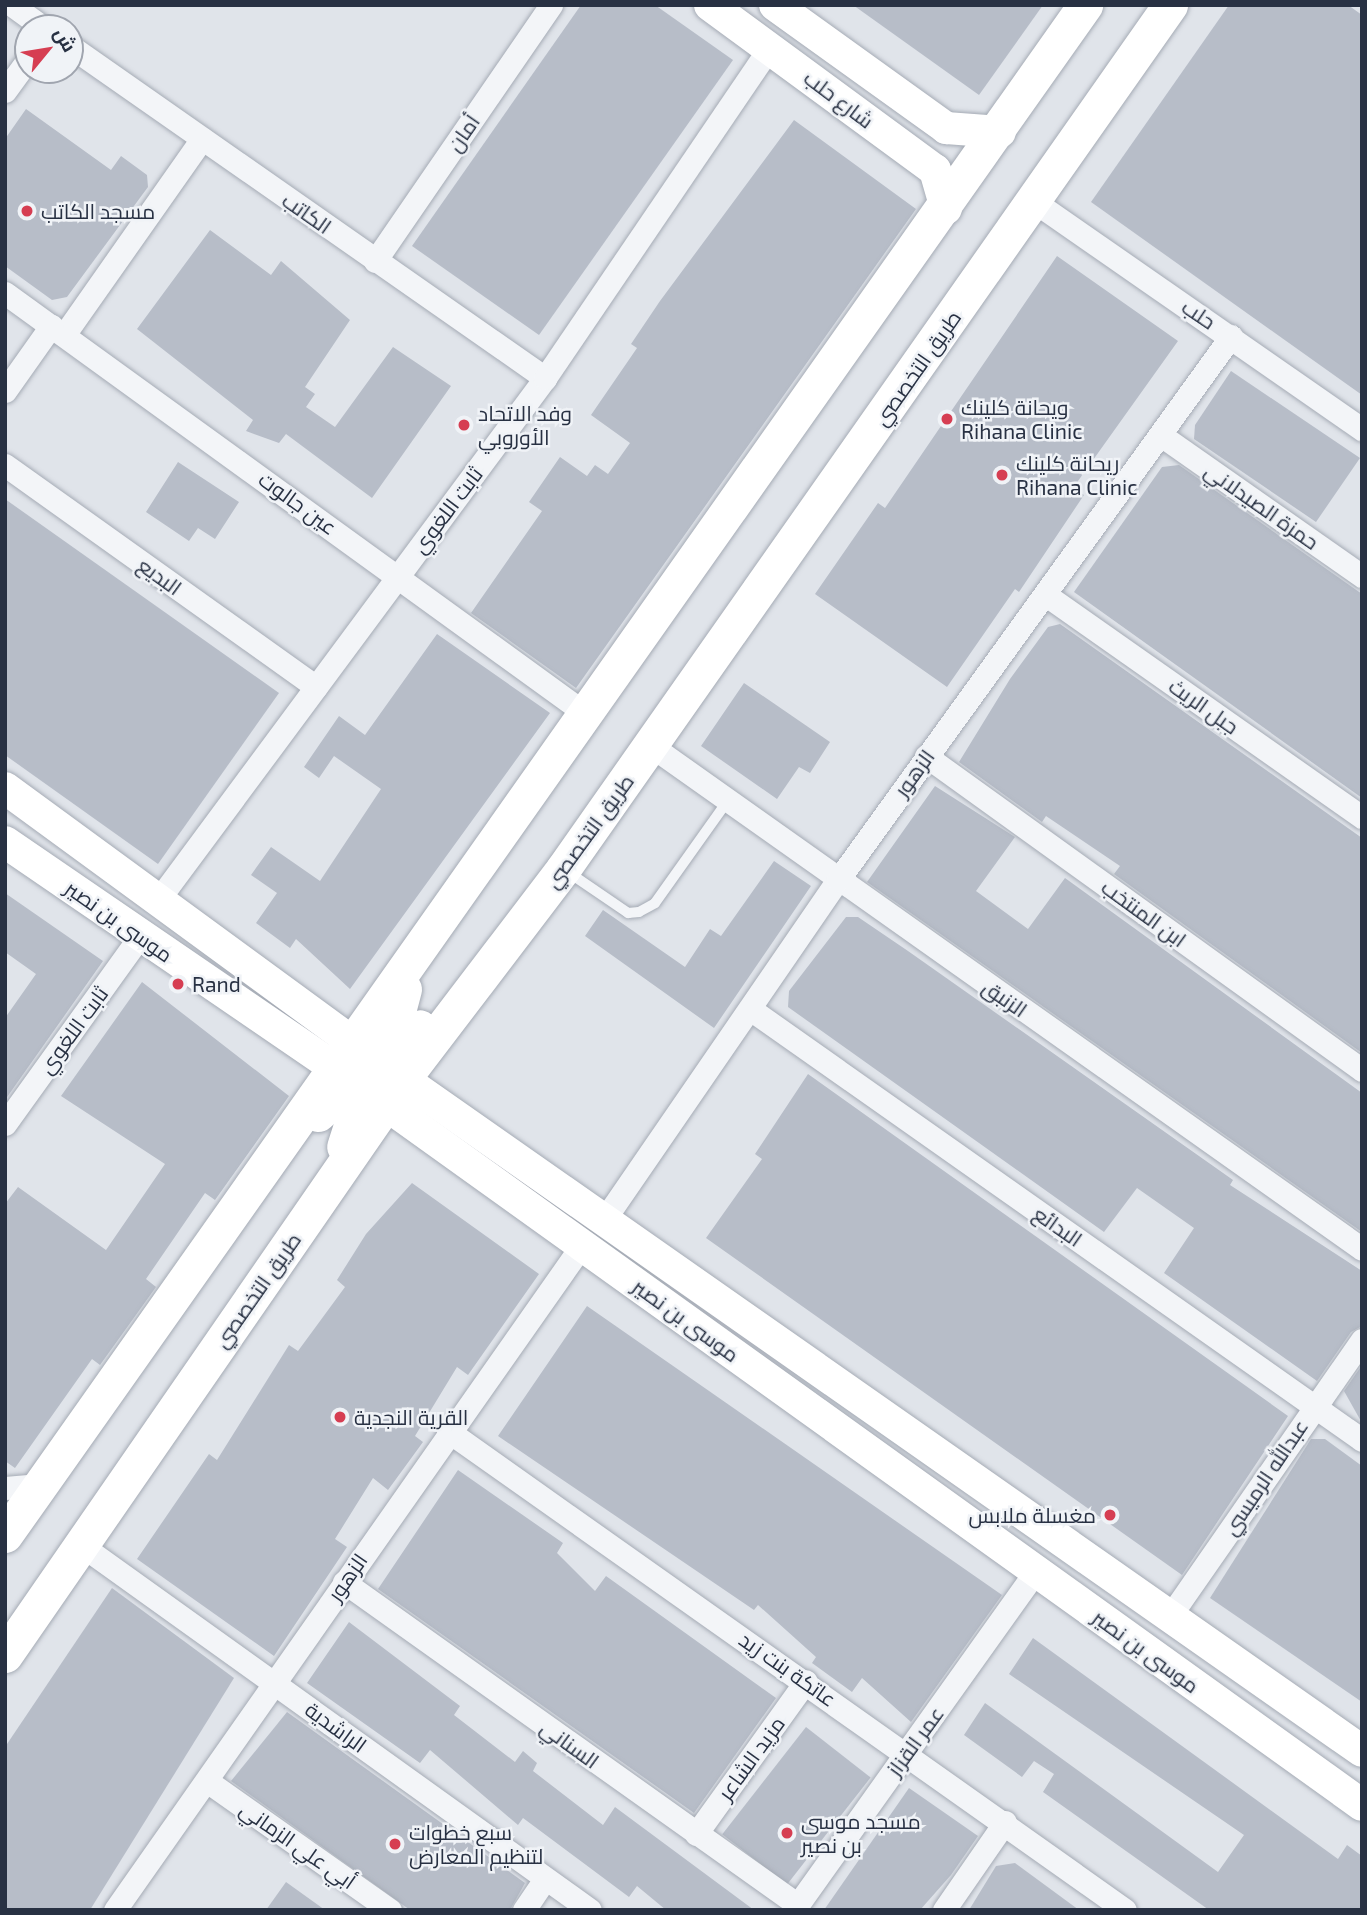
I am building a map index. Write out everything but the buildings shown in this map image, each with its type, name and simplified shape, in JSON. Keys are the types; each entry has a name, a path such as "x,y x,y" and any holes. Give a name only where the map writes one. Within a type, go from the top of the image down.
{"main road":[{"path":"5,1535 288,1142 589,716 1000,132 1085,5"},
{"name":"طريق التخصصي","path":"5,1655 394,1092 563,869 1035,202 1170,5"},
{"path":"407,972 398,1022 385,1051 389,1059 420,1027 463,1000"},
{"path":"288,1142 348,1087 355,1090 360,1097 338,1174"}],"street":[{"name":"أمان","path":"375,261 551,5"},
{"name":"شارع حلب","path":"710,5 934,170 946,208"},
{"name":"شارع حلب","path":"775,5 946,128 1000,132"},
{"name":"ثابت اللغوي","path":"161,896 545,378 770,47"},
{"name":"الكاتب","path":"84,56 545,378"},
{"path":"868,120 908,134 917,129 919,114 890,88"},
{"path":"5,391 58,330 202,139"},
{"name":"حلب","path":"1035,202 1362,429"},
{"name":"عين جالوت","path":"5,293 589,716"},
{"name":"الزهور","path":"606,1217 753,1011 838,880 1162,436 1231,336"},
{"name":"حمزة الصيدلاني","path":"1162,436 1362,576"},
{"name":"البديع","path":"5,465 316,687"},
{"name":"جبل الريث","path":"1046,595 1362,817"},
{"name":"الزنبق","path":"650,745 726,803 1362,1249"},
{"name":"ابن المنتخب","path":"926,756 1362,1070"},
{"path":"5,788 161,896 333,1032 333,1049 324,1055 301,1045"},
{"name":"موسى بن نصير","path":"5,842 301,1045 347,1058"},
{"name":"ثابت اللغوي","path":"5,1124 140,936"},
{"name":"البدائع","path":"753,1011 1362,1440"},
{"path":"313,1015 347,1058 394,1092 443,1106"},
{"name":"موسى بن نصير","path":"394,1092 423,1131 1362,1805"},
{"path":"423,1131 410,1114 414,1101 419,1096 443,1106 606,1217 1362,1751"},
{"name":"الزهور","path":"115,1910 207,1781 273,1681 582,1245"},
{"name":"عبدالله الرميسي","path":"1170,1616 1313,1406 1362,1340"},
{"name":"عاتكة بنت زيد","path":"449,1432 806,1681 1125,1910"},
{"path":"5,1488 40,1485"},
{"name":"الراشدية","path":"81,1545 590,1910"},
{"name":"عمر القزاز","path":"796,1907 1036,1572"},
{"name":"السناني","path":"344,1582 796,1907"},
{"name":"مزيد الشاعر","path":"696,1834 806,1681"},
{"name":"أبي علي الزماني","path":"207,1781 390,1910"},
{"path":"944,1910 1005,1822"},
{"path":"524,1910 545,1879"}],"lane":[{"path":"563,869 628,913 639,912 655,903 726,803"}],"place":[{"name":"مسجد الكاتب","path":"27,211"},
{"name":"ويحانة كلينك Rihana Clinic","path":"947,419"},
{"name":"وفد الاتحاد الأوروبي","path":"464,425"},
{"name":"ريحانة كلينك Rihana Clinic","path":"1002,475"},
{"name":"Rand","path":"178,984"},
{"name":"القرية النجدية","path":"340,1417"},
{"name":"مغسلة ملابس","path":"1110,1515"},
{"name":"مسجد موسى بن نصير","path":"787,1833"},
{"name":"سبع خطوات لتنظيم المعارض","path":"395,1844"}]}
